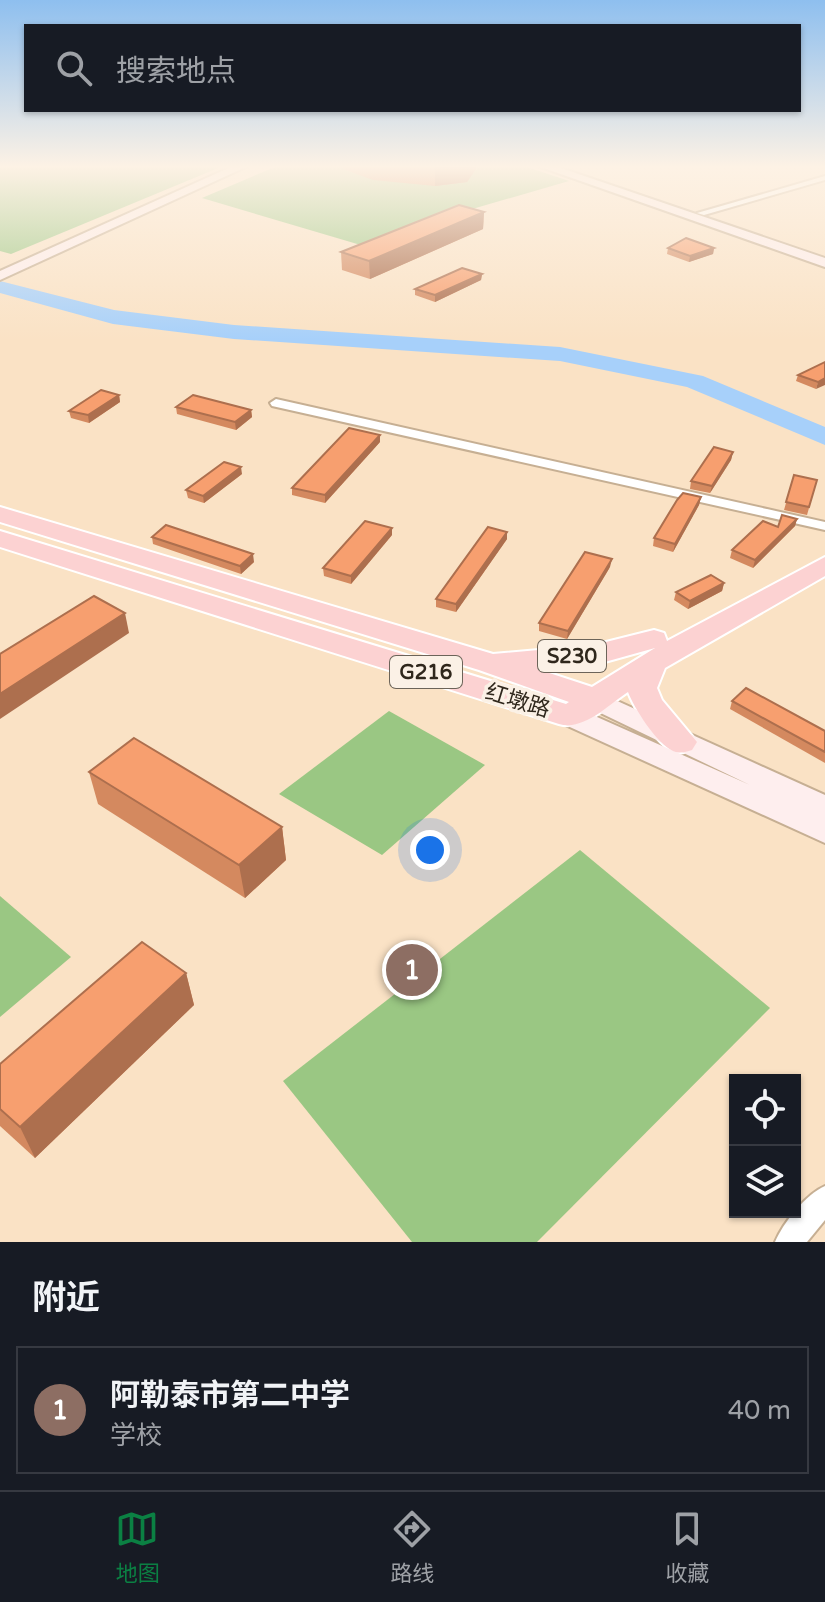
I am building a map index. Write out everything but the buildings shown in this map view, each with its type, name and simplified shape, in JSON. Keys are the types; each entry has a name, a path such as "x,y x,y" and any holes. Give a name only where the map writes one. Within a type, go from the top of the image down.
{"highway":[{"name":"红墩路","path":"0,514 489,663"},
{"name":"红墩路","path":"0,539 569,704"},
{"path":"569,704 825,546"},
{"path":"681,742 648,704 642,688 653,650 825,565"},
{"name":"S230","path":"489,663 653,650"},
{"name":"G216","path":"489,663 569,704"}],"main road":[{"path":"0,265 93,224"},
{"path":"0,276 114,224"},
{"path":"712,224 825,263"},
{"path":"734,224 825,254"},
{"path":"569,704 681,742 825,808"},
{"path":"569,704 825,831"}],"street":[{"path":"276,403 825,526"},
{"path":"789,1242 825,1199"}],"green space":[{"path":"0,224 83,224 11,254 0,251"},
{"path":"290,224 427,224 364,246"},
{"path":"389,711 485,765 382,855 279,794"},
{"path":"580,850 770,1008 537,1242 412,1242 283,1081"},
{"path":"0,896 71,957 0,1017"}],"waterway":[{"path":"0,287 113,317 234,332 560,354 694,381 825,437"}],"place":[{"name":"阿勒泰市第二中学","path":"412,970"}]}
